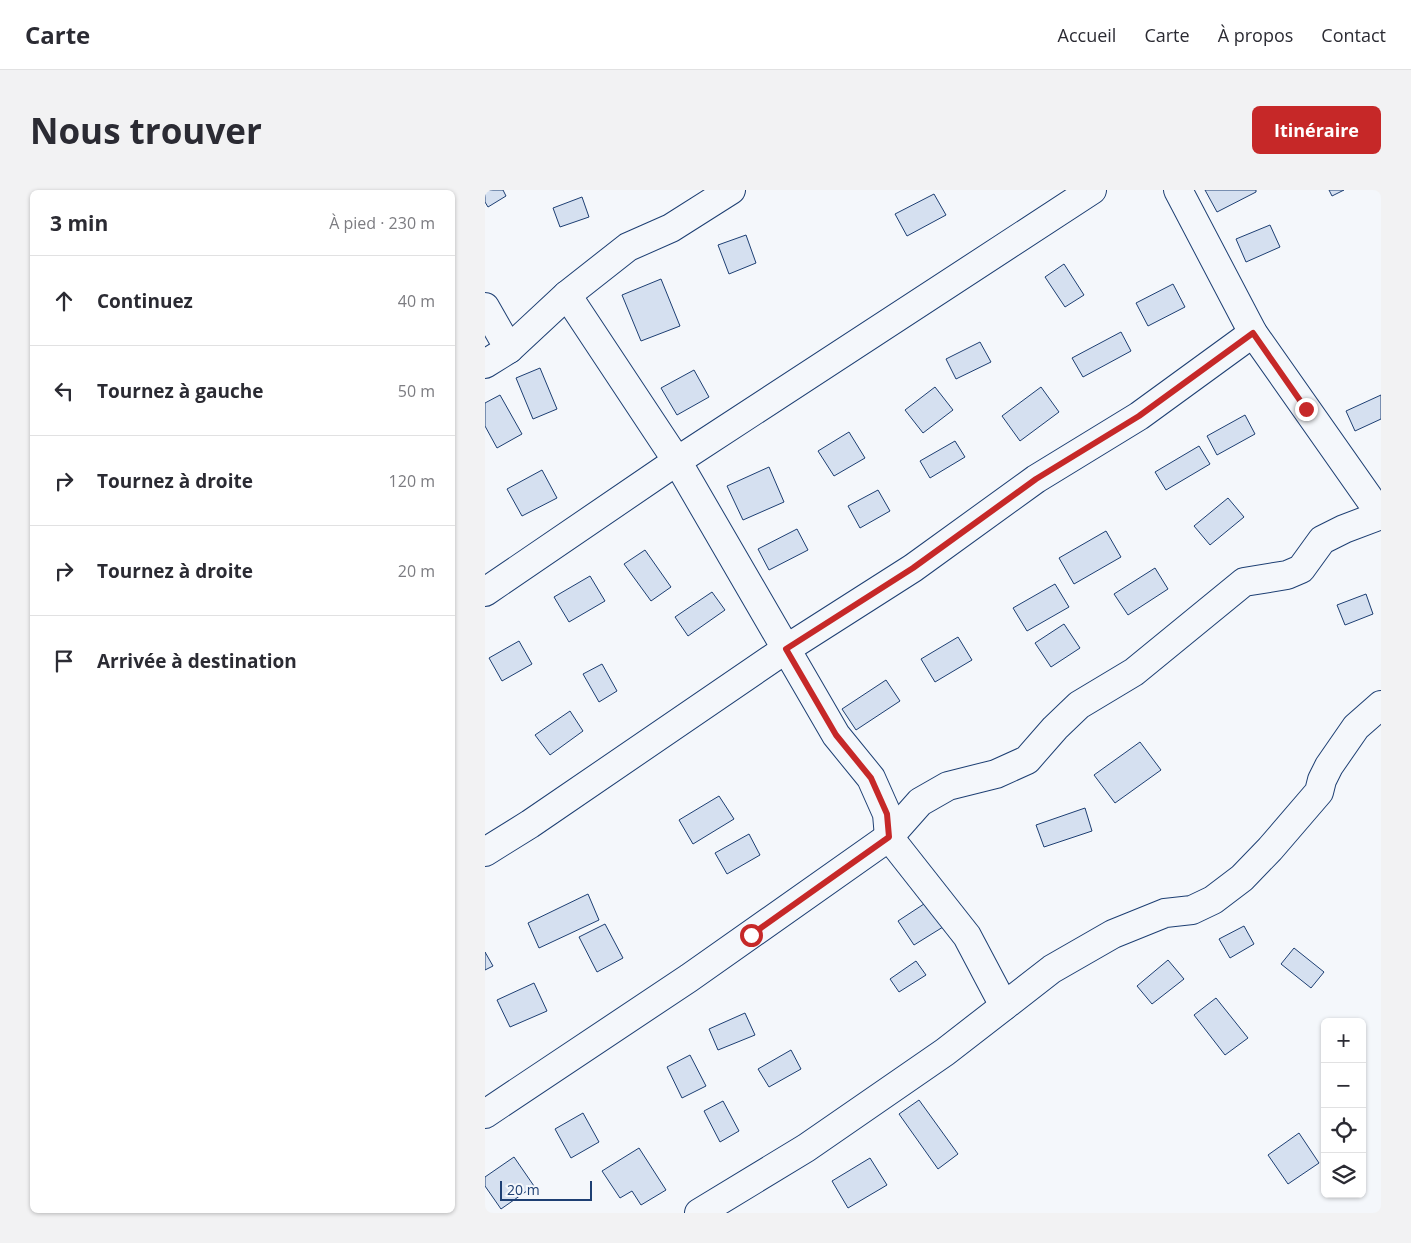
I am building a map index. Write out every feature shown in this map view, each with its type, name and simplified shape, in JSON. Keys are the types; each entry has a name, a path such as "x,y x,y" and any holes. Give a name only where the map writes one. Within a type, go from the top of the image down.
{"street":[{"path":"485,364 509,349 567,295 628,247 671,228 731,190"},
{"path":"485,592 677,461 1092,190"},
{"path":"485,1114 689,978 889,837 920,802 948,786 996,774 1027,760 1055,728 1079,705 1134,672 1244,582 1287,575 1301,569 1322,540 1344,529 1381,515 1253,333 1178,190"},
{"path":"567,295 677,461 836,735 871,778 887,814 889,837 967,936 1003,1006"},
{"path":"485,307 509,349"},
{"path":"485,852 530,824 786,649 913,568 1036,479 1139,416 1253,333"},
{"path":"699,1213 806,1148 945,1052 1052,969 1113,934 1165,913 1192,910 1213,900 1242,878 1270,849 1319,792 1322,780 1329,766 1356,727 1381,705"}],"building":[{"path":"485,190 503,190 506,196 488,207 485,202"},
{"path":"1205,190 1256,190 1256,192 1217,212"},
{"path":"1329,190 1344,190 1332,196"},
{"path":"934,194 946,215 907,236 895,214"},
{"path":"582,197 589,217 560,227 553,208"},
{"path":"1270,225 1280,247 1246,262 1236,239"},
{"path":"746,235 756,263 729,274 718,245"},
{"path":"1064,264 1084,295 1065,307 1045,277"},
{"path":"661,279 680,326 641,341 622,295"},
{"path":"1173,284 1185,307 1148,326 1136,303"},
{"path":"1121,332 1131,351 1083,377 1072,358"},
{"path":"980,342 991,362 956,379 946,359"},
{"path":"540,368 557,409 533,419 516,378"},
{"path":"694,370 709,397 677,415 661,388"},
{"path":"935,387 953,410 923,433 905,410"},
{"path":"1041,387 1059,412 1020,441 1002,416"},
{"path":"500,395 522,434 497,448 485,426 485,403"},
{"path":"1381,395 1381,419 1355,431 1346,411"},
{"path":"1245,415 1255,434 1217,455 1207,436"},
{"path":"849,432 865,458 834,476 818,451"},
{"path":"955,441 965,457 930,478 920,461"},
{"path":"1199,446 1210,464 1166,490 1155,472"},
{"path":"769,467 784,502 743,520 727,486"},
{"path":"542,470 557,498 522,516 507,489"},
{"path":"878,490 890,511 860,528 848,506"},
{"path":"1228,498 1244,517 1210,545 1194,526"},
{"path":"797,529 808,550 769,570 758,549"},
{"path":"1106,531 1121,557 1074,584 1059,558"},
{"path":"645,550 671,587 651,601 624,564"},
{"path":"1155,568 1168,589 1128,615 1114,594"},
{"path":"590,576 605,601 569,622 554,597"},
{"path":"1055,584 1069,607 1027,631 1013,608"},
{"path":"712,592 725,610 688,636 675,617"},
{"path":"1366,594 1373,614 1345,625 1337,605"},
{"path":"1064,624 1080,648 1051,667 1035,643"},
{"path":"958,637 972,660 935,682 921,659"},
{"path":"519,641 532,664 502,681 489,658"},
{"path":"602,664 617,691 599,702 583,674"},
{"path":"886,680 900,701 856,730 842,709"},
{"path":"570,711 583,731 550,755 535,735"},
{"path":"1140,742 1161,770 1115,803 1094,775"},
{"path":"719,796 734,819 693,844 679,820"},
{"path":"1085,808 1092,831 1044,847 1036,825"},
{"path":"749,834 760,855 727,874 715,853"},
{"path":"588,894 599,920 539,948 528,923"},
{"path":"927,902 943,927 914,945 898,921"},
{"path":"605,924 623,958 597,972 579,937"},
{"path":"1244,926 1254,944 1230,958 1219,939"},
{"path":"1294,948 1324,972 1311,988 1281,964"},
{"path":"485,952 493,966 485,970"},
{"path":"1168,960 1184,979 1152,1004 1137,986"},
{"path":"916,961 926,975 899,992 890,979"},
{"path":"534,983 547,1011 510,1027 497,1000"},
{"path":"1216,998 1248,1038 1225,1055 1194,1015"},
{"path":"745,1013 755,1035 718,1050 709,1029"},
{"path":"791,1050 801,1069 769,1087 758,1069"},
{"path":"690,1055 706,1086 682,1098 667,1067"},
{"path":"919,1100 958,1154 938,1169 899,1114"},
{"path":"723,1101 739,1131 720,1142 704,1111"},
{"path":"583,1113 599,1142 571,1158 555,1129"},
{"path":"1299,1133 1319,1163 1288,1184 1268,1155"},
{"path":"639,1148 666,1190 641,1205 632,1191 620,1198 602,1171"},
{"path":"514,1157 534,1186 501,1209 485,1186 485,1177"},
{"path":"870,1158 887,1185 848,1208 832,1181"}],"route":[{"path":"751,935 889,837 887,814 871,778 836,735 786,649 913,568 1036,479 1139,416 1253,333 1306,409"}]}
